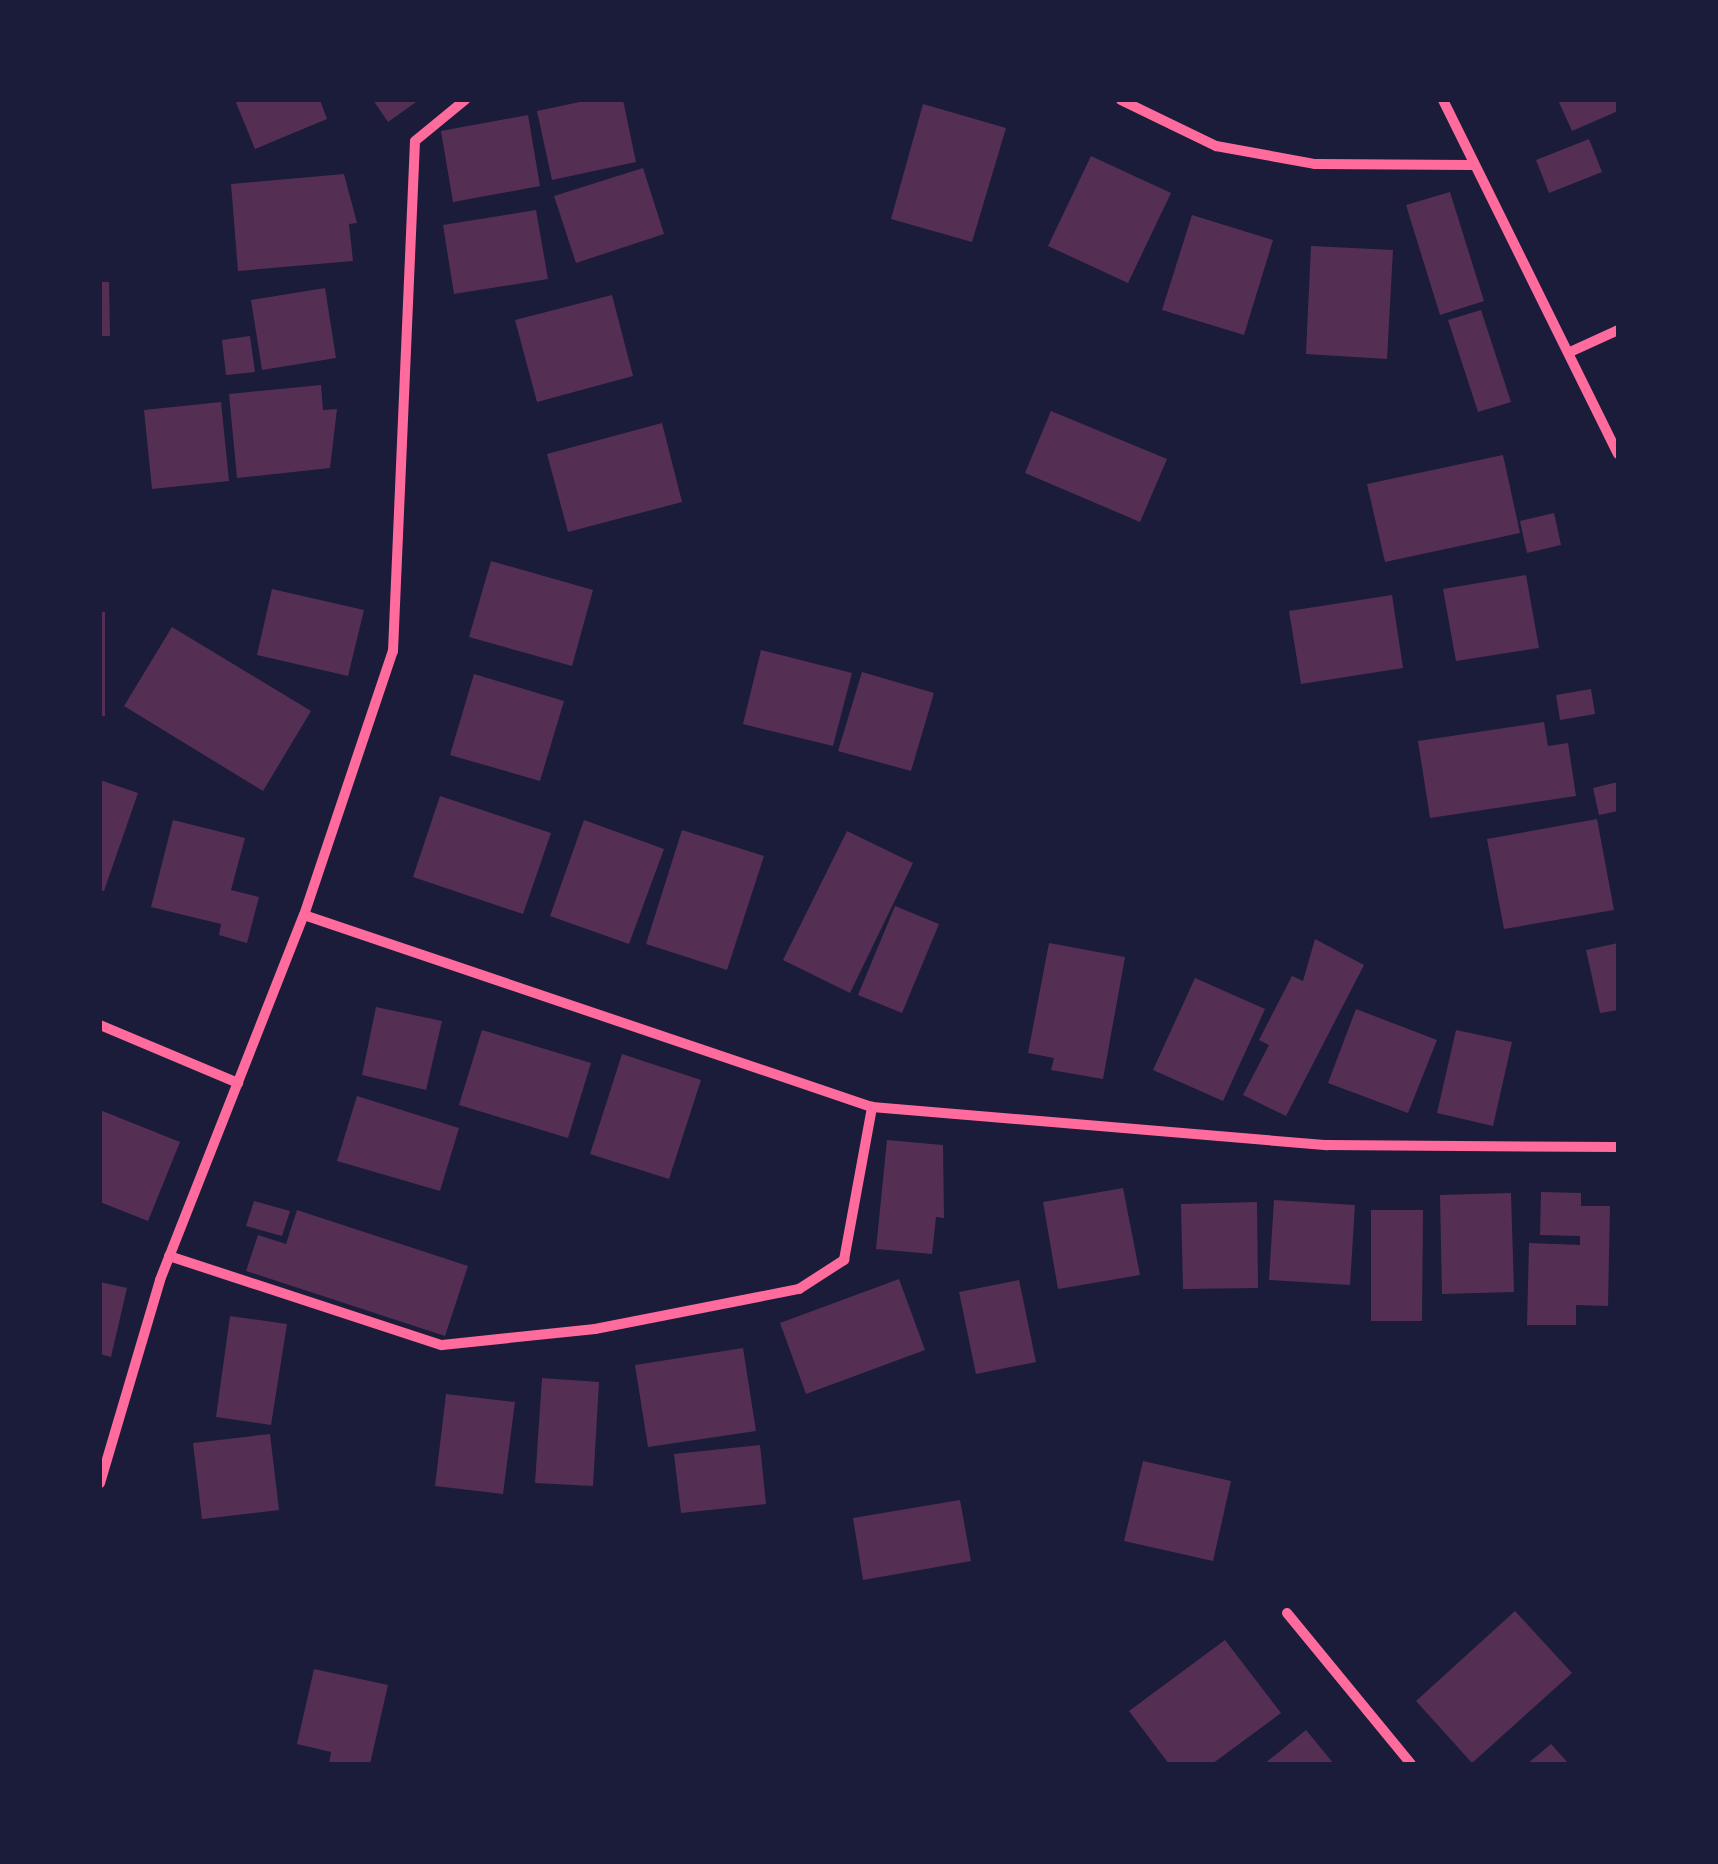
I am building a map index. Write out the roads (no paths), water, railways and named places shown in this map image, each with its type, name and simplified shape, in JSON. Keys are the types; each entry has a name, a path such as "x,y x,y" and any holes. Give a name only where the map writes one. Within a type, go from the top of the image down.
{"street":[{"path":"100,1483 169,1256 304,914 392,651 415,141 465,100"},
{"path":"1122,100 1216,146 1314,164 1471,165"},
{"path":"1443,100 1471,165 1570,352 1618,454"},
{"path":"1570,352 1618,330"},
{"path":"304,914 872,1107 1328,1145 1618,1147"},
{"path":"100,1025 238,1084"},
{"path":"169,1256 442,1345 595,1330 799,1289 844,1260 872,1107"},
{"path":"1287,1613 1411,1764"}]}
